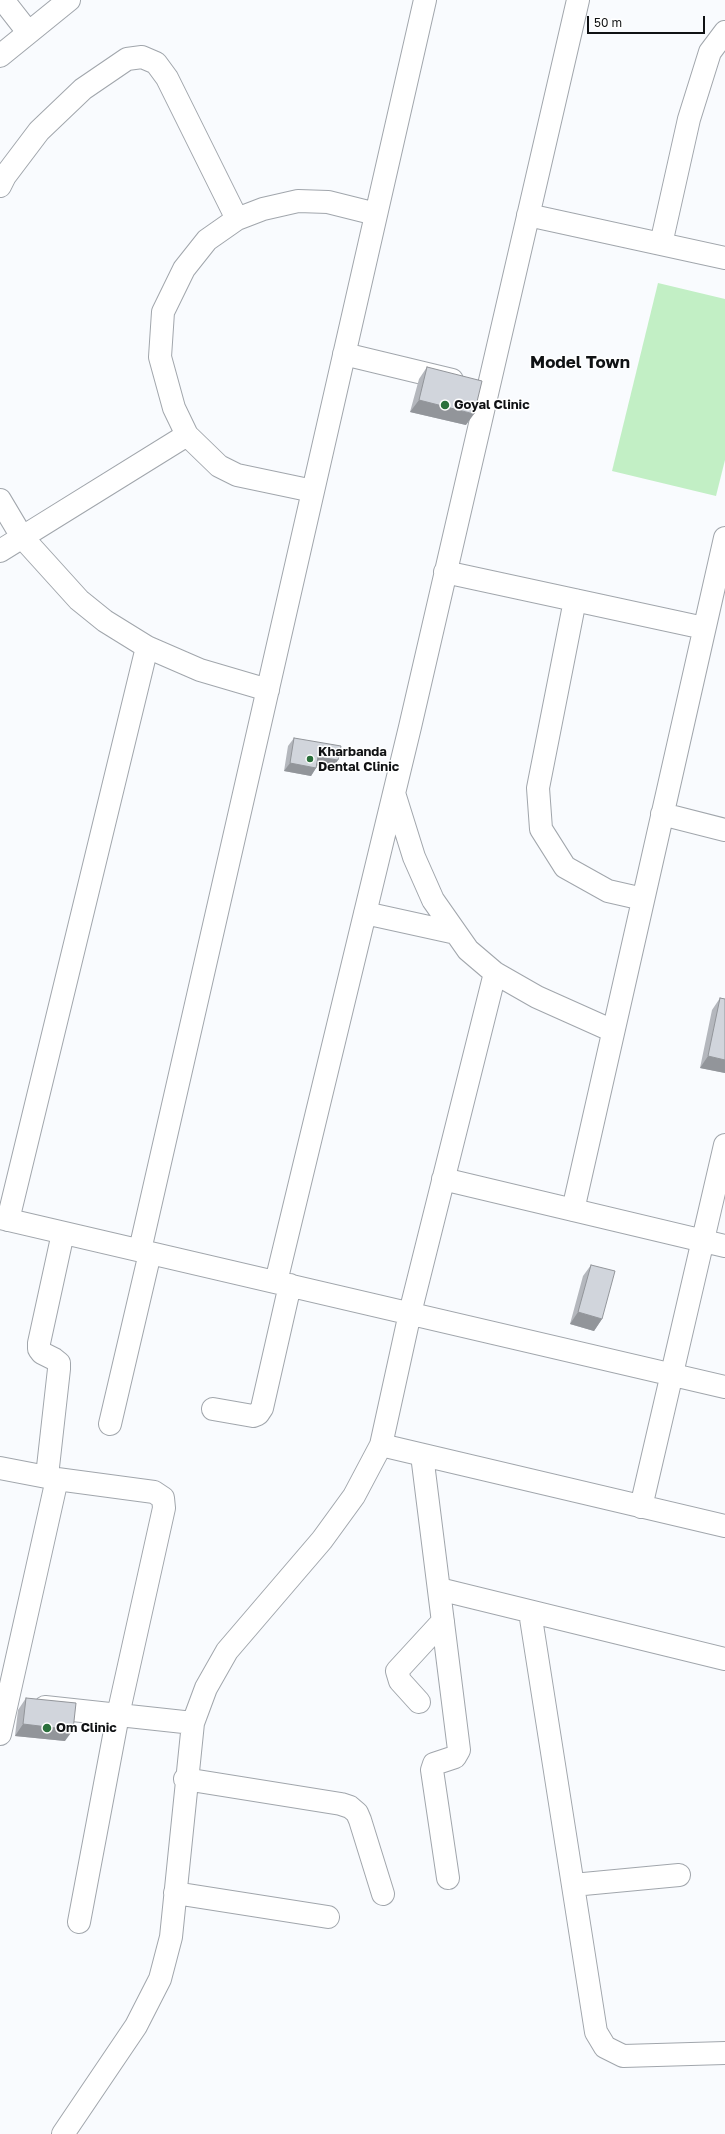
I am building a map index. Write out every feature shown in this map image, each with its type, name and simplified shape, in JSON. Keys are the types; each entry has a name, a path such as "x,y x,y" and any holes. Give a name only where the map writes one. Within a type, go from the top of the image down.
{"street":[{"path":"3,0 28,32"},
{"path":"0,56 69,0"},
{"path":"110,1424 145,1252 268,690 425,0"},
{"path":"213,1409 253,1416 258,1414 262,1408 283,1284 365,913 446,572 578,0"},
{"path":"661,244 689,119 710,52 725,32"},
{"path":"0,186 5,176 39,131 83,89 127,59 142,57 156,63 167,78 237,219"},
{"path":"313,491 237,475 219,466 187,435 174,408 160,357 163,312 184,269 207,240 237,219 263,209 298,201 328,202 376,214"},
{"path":"528,215 725,258"},
{"path":"344,354 488,389"},
{"path":"0,551 187,435"},
{"path":"0,500 22,537 79,600 105,620 147,647 200,670 268,690"},
{"path":"574,1210 725,538"},
{"path":"446,572 704,628"},
{"path":"575,600 538,788 540,829 565,867 608,891 643,899"},
{"path":"147,647 4,1219 725,1387"},
{"path":"394,793 414,857 433,900 468,950 495,973 537,997 614,1031"},
{"path":"662,814 725,830"},
{"path":"365,913 456,933"},
{"path":"63,2134 136,2026 160,1979 171,1937 185,1779 193,1723 206,1688 227,1651 322,1540 354,1496 381,1445 410,1313 495,973"},
{"path":"641,1507 725,1145"},
{"path":"443,1179 725,1246"},
{"path":"0,1734 3,1702 52,1477 59,1363 42,1353 39,1349 39,1343 63,1233"},
{"path":"381,1445 725,1526"},
{"path":"422,1455 459,1750 455,1757 436,1762 432,1770 448,1878"},
{"path":"0,1468 154,1492 162,1498 164,1508 118,1715 79,1922"},
{"path":"439,1590 725,1659"},
{"path":"530,1612 596,2032 605,2047 623,2056 725,2054"},
{"path":"419,1702 400,1681 397,1671 443,1621"},
{"path":"3,1702 193,1723"},
{"path":"185,1779 341,1804 350,1807 357,1814 360,1820 383,1894"},
{"path":"573,1885 680,1876"},
{"path":"175,1893 328,1917"}],"green space":[{"path":"658,283 725,299 725,460 716,496 612,471"}],"building":[{"path":"427,367 482,381 474,414 419,400"},
{"path":"294,738 341,746 338,760 318,757 316,768 290,763"},
{"path":"720,998 725,999 725,1060 708,1056"},
{"path":"591,1265 615,1271 602,1319 578,1312"},
{"path":"26,1698 76,1703 73,1730 23,1724"}],"place":[{"name":"Goyal Clinic","path":"445,405"},
{"name":"Kharbanda Dental Clinic","path":"310,759"},
{"name":"Om Clinic","path":"47,1728"}],"district":[{"name":"Model Town","path":"580,363"}]}
